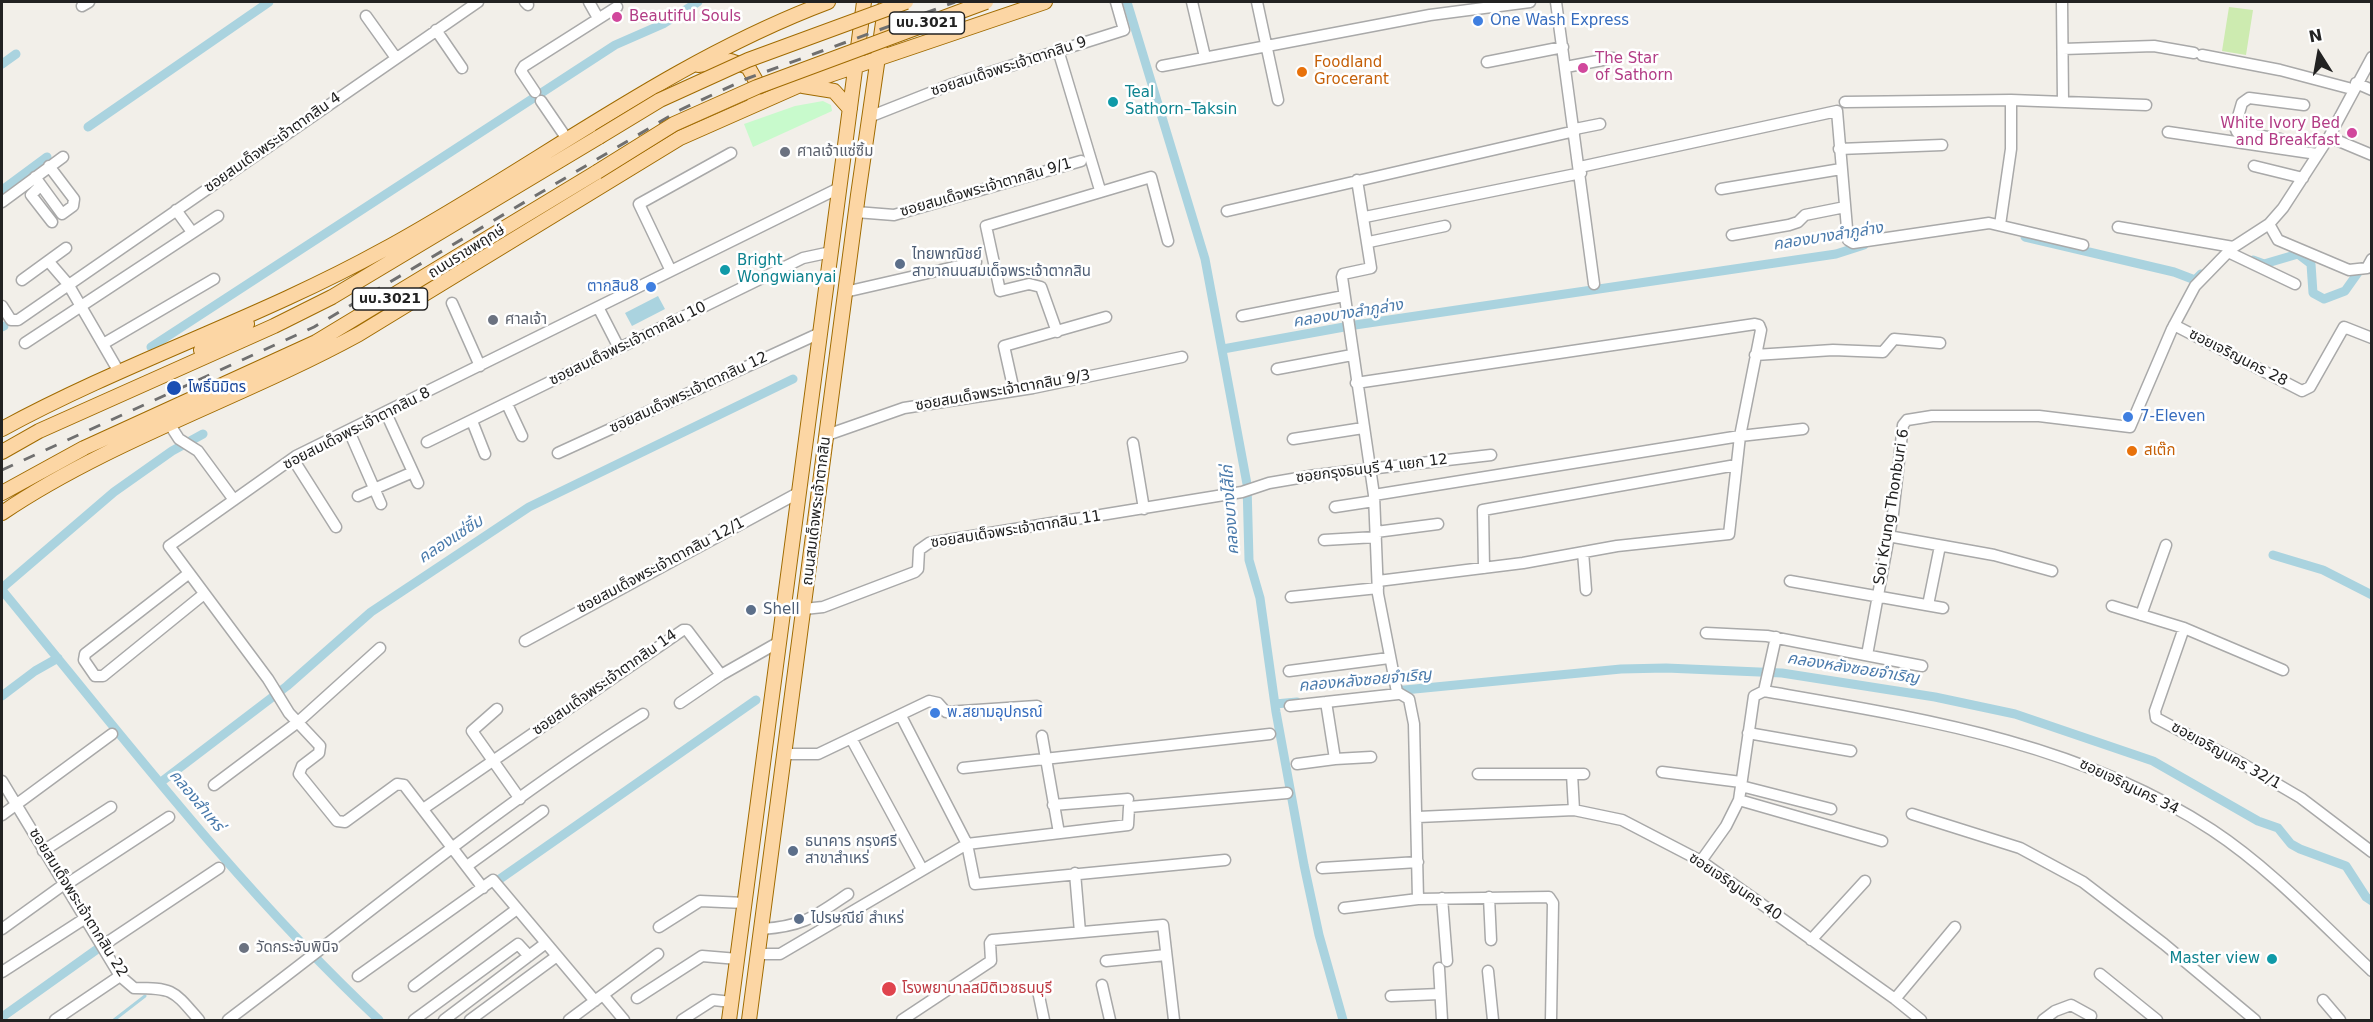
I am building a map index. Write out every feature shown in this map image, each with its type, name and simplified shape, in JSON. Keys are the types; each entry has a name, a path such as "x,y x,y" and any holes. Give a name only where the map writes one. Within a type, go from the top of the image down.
{"main road":[{"name":"นบ.3021","path":"2,429 119,372 324,280 386,248 687,67 766,27 828,2"},
{"path":"866,8 885,2"},
{"name":"ถนนสมเด็จพระเจ้าตากสิน","path":"750,1020 885,2"},
{"name":"นบ.3021","path":"866,8 906,2"},
{"name":"ถนนราชพฤกษ์","path":"2,493 84,448 334,332 674,124 757,87 986,2"},
{"path":"877,61 1045,2"},
{"name":"ถนนสมเด็จพระเจ้าตากสิน","path":"729,1020 855,67 866,8"},
{"name":"ถนนราชพฤกษ์","path":"2,452 39,431 274,326 332,297 660,100 866,8"},
{"path":"687,67 731,61 748,67 756,81 753,99 739,110"},
{"name":"นบ.3021","path":"855,67 877,61"},
{"name":"ถนนราชพฤกษ์","path":"2,513 111,453 359,334 680,138 800,85 855,67"},
{"path":"800,85 834,91 850,109"},
{"path":"136,386 324,280"},
{"path":"174,407 286,371"},
{"path":"741,933 761,932"},
{"path":"737,963 756,969"}],"street":[{"name":"ซอยสมเด็จพระเจ้าตากสิน 4","path":"2,306 15,322 478,2"},
{"path":"589,2 598,18"},
{"name":"ซอยสมเด็จพระเจ้าตากสิน 9","path":"869,117 950,85 1124,30 1116,2"},
{"path":"1192,2 1205,57"},
{"path":"1257,2 1278,100"},
{"path":"1162,66 1430,15 1530,2"},
{"path":"1557,2 1594,284"},
{"path":"2062,2 2063,102"},
{"path":"567,139 520,71 524,66 621,4"},
{"path":"366,16 396,58"},
{"path":"436,30 462,68"},
{"path":"2063,50 2154,46 2372,90"},
{"path":"1487,62 1563,47"},
{"path":"1058,50 1100,190"},
{"name":"Soi Krung Thonburi 6","path":"1867,655 1888,536 1903,425 1908,418 2039,416 2130,427 2174,325 2195,286 2230,249 2269,224 2303,178 2329,137 2354,86 2372,57"},
{"path":"1566,67 1613,58"},
{"path":"2284,149 2280,139 2237,132 2235,127 2242,103 2249,98 2304,105"},
{"path":"2000,225 2012,149 2012,100"},
{"path":"1845,102 2012,100 2146,105"},
{"path":"1365,217 1837,111 1848,240 1853,243 1981,224 2000,225 2083,245"},
{"path":"1227,211 1600,124"},
{"path":"2168,132 2318,154"},
{"path":"2329,137 2372,155"},
{"path":"1839,149 1942,145"},
{"path":"670,270 639,204 731,153"},
{"path":"49,166 75,204 49,224 31,195 49,166 63,157"},
{"name":"ซอยสมเด็จพระเจ้าตากสิน 9/1","path":"856,212 894,215 1081,161"},
{"path":"2254,166 2303,178"},
{"path":"1721,189 1841,169"},
{"path":"1057,332 1041,287 1029,284 1000,291 986,226 1100,190 1151,177 1168,241"},
{"path":"1357,180 1369,242 1371,268 1342,275 1374,498 1378,584 1389,658 1397,690 1409,699 1414,724 1418,817 1418,899"},
{"path":"2,202 38,181"},
{"path":"38,181 63,214"},
{"name":"ซอยสมเด็จพระเจ้าตากสิน 8","path":"423,809 404,785 397,784 345,822 337,821 298,774 302,766 320,749 289,713 268,679 169,546 293,459 839,188"},
{"path":"1732,235 1789,225 1798,222 1805,215 1845,207"},
{"path":"176,210 192,232"},
{"path":"26,343 218,216"},
{"path":"2269,224 2278,240 2349,270 2367,268 2372,259"},
{"path":"1369,242 1444,226"},
{"path":"2118,227 2230,249 2295,284"},
{"path":"22,280 66,248"},
{"name":"ซอยสมเด็จพระเจ้าตากสิน 10","path":"427,442 803,258 831,252"},
{"path":"49,262 68,284 119,372"},
{"path":"845,292 976,262"},
{"path":"103,344 214,279"},
{"path":"1242,316 1344,296"},
{"path":"452,303 480,366"},
{"path":"598,307 620,348"},
{"path":"1014,391 1004,346 1106,317"},
{"path":"1291,597 1583,552 1729,534 1740,436 1761,330 1757,324 1356,383"},
{"name":"ซอยเจริญนคร 28","path":"2174,325 2302,391 2310,387 2343,327 2372,338"},
{"name":"ซอยสมเด็จพระเจ้าตากสิน 12","path":"558,453 820,333"},
{"path":"1755,355 1833,350 1884,352 1894,339 1940,343"},
{"path":"1277,369 1352,356"},
{"name":"ซอยสมเด็จพระเจ้าตากสิน 9/3","path":"827,435 904,408 1014,391 1182,357"},
{"path":"507,404 522,436"},
{"path":"386,413 418,483"},
{"path":"472,421 485,454"},
{"path":"170,425 179,439 198,451 234,500"},
{"path":"1293,439 1363,428"},
{"path":"1335,507 1374,498 1740,436 1803,429"},
{"path":"349,431 381,504"},
{"path":"1133,443 1144,509"},
{"name":"ซอยกรุงธนบุรี 4 แยก 12","path":"1253,488 1316,475 1491,454"},
{"path":"293,459 336,527"},
{"path":"1484,568 1483,510 1736,465"},
{"path":"358,496 413,472"},
{"name":"ซอยสมเด็จพระเจ้าตากสิน 11","path":"804,609 823,608 915,572 918,569 918,550 929,543 1144,509 1242,492 1253,488"},
{"name":"ซอยสมเด็จพระเจ้าตากสิน 12/1","path":"525,641 798,493"},
{"path":"1324,540 1438,524"},
{"path":"1888,536 1994,555 2052,571"},
{"path":"2141,615 2166,545"},
{"path":"1928,605 1940,546"},
{"path":"1583,552 1586,590"},
{"path":"188,574 85,654 84,660 95,676 103,676 204,594"},
{"path":"1790,581 1942,608"},
{"path":"2112,606 2184,628 2283,670"},
{"name":"ซอยเจริญนคร 32/1","path":"2184,628 2156,711 2156,718 2301,798 2372,852"},
{"name":"ซอยสมเด็จพระเจ้าตากสิน 14","path":"423,809 683,630 687,630 721,675"},
{"path":"1706,633 1776,637 1922,666"},
{"path":"1701,861 1726,826 1739,800 1754,696 1764,691 1776,637"},
{"path":"680,703 721,675 779,642"},
{"path":"214,785 298,722 380,648"},
{"path":"1289,671 1389,658"},
{"path":"1290,706 1397,690"},
{"name":"ซอยเจริญนคร 34","path":"1764,691 1942,723 2086,765 2151,795 2215,832 2260,865 2372,971"},
{"path":"786,754 818,754 933,700 946,712 1037,706"},
{"path":"1326,702 1335,759"},
{"path":"497,709 472,731 520,798"},
{"path":"228,1020 304,964 453,847 597,743 643,714"},
{"path":"901,716 967,844 975,884 1225,860"},
{"path":"1748,733 1851,751"},
{"path":"2,815 112,734"},
{"path":"963,768 1270,734"},
{"path":"1042,736 1044,759 1059,833"},
{"path":"852,740 922,869"},
{"path":"1297,764 1371,757"},
{"path":"1662,772 1741,784 1831,809"},
{"path":"1478,774 1584,774"},
{"path":"1572,774 1574,810"},
{"name":"ซอยสมเด็จพระเจ้าตากสิน 22","path":"2,780 63,885 120,976 134,988 160,987 171,992 199,1020"},
{"path":"758,954 780,954 967,844 1128,825 1129,807 1287,794"},
{"path":"1053,805 1128,799"},
{"path":"1739,800 1882,841"},
{"path":"43,851 111,807"},
{"path":"423,809 483,888"},
{"name":"ซอยเจริญนคร 40","path":"1418,817 1574,810 1622,820 1701,861 1922,1020"},
{"path":"467,866 543,811"},
{"path":"1912,814 2020,848 2083,882 2164,944 2254,1020"},
{"path":"2,929 63,885 169,817"},
{"path":"1322,868 1418,862"},
{"path":"102,946 219,868"},
{"path":"1075,873 1080,932"},
{"path":"358,976 493,880 557,956 624,1020"},
{"path":"1811,940 1865,881"},
{"path":"761,932 806,922 848,894"},
{"path":"1344,908 1442,897 1547,896 1552,900 1551,1020"},
{"path":"1442,897 1443,965 1440,994 1442,1020"},
{"path":"1489,897 1491,940"},
{"path":"659,927 700,901 745,903"},
{"path":"414,986 517,909"},
{"path":"2,972 84,919"},
{"path":"902,1020 991,961 990,943 992,940 1163,925 1174,1020"},
{"path":"1895,999 1955,927"},
{"path":"444,1020 546,943"},
{"path":"416,1020 518,944 529,956"},
{"path":"569,1020 658,954"},
{"path":"1106,961 1166,955"},
{"path":"470,1020 557,956"},
{"path":"637,998 702,956 737,963"},
{"path":"1488,971 1493,1020"},
{"path":"2100,974 2157,1020"},
{"path":"54,1020 71,1016 120,976"},
{"path":"1102,985 1110,1020"},
{"path":"1038,992 1044,1020"},
{"path":"1391,996 1440,994"},
{"path":"2323,1000 2340,1020"},
{"path":"681,1020 710,1001 732,1002"},
{"path":"2043,1020 2055,1011 2071,1005 2091,1016"}],"green space":[{"path":"2229,7 2253,10 2246,55 2222,51"},
{"path":"823,101 831,105 832,111 753,147 744,124 795,106"}],"water":[{"path":"658,296 665,309 632,326 625,313"}],"waterway":[{"path":"88,127 269,2"},
{"path":"151,347 615,45 663,24 698,2"},
{"name":"คลองบางไส้ไก่","path":"1127,2 1205,259 1247,484 1249,560 1260,598 1276,712 1319,935 1343,1020"},
{"path":"2,64 16,54"},
{"path":"2,190 47,157"},
{"name":"คลองบางลำภูล่าง","path":"2025,237 2174,272 2195,280 2201,274"},
{"name":"คลองบางลำภูล่าง","path":"1223,349 1355,325 1836,254 1864,245"},
{"name":"คลองบางลำภูล่าง","path":"2253,260 2264,264 2298,254 2311,264 2313,293 2324,299 2345,291 2362,267"},
{"name":"คลองแซ่ซิ้ม","path":"161,782 287,686 371,612 529,507 793,379"},
{"path":"2,588 114,492 172,451 203,434"},
{"path":"2273,555 2323,570 2372,595"},
{"name":"คลองสำเหร่","path":"2,590 231,866 278,919 379,1020"},
{"path":"2,696 35,671 58,658"},
{"name":"คลองหลังซอยจำเริญ","path":"1394,691 1621,669 1666,668 1782,673 1935,697 2015,714 2153,761 2258,821 2278,828 2291,844 2300,849 2346,866 2366,897 2372,901"},
{"path":"497,881 756,700"},
{"name":"คลองหลังซอยจำเริญ","path":"1275,704 1297,702"},
{"path":"2,1017 96,950"},
{"path":"114,1020 145,996"}],"railway":[{"path":"2,470 314,327 680,110 746,79 955,2"}],"place":[{"name":"Beautiful Souls","path":"617,17"},
{"name":"One Wash Express","path":"1478,21"},
{"name":"The Star of Sathorn","path":"1583,68"},
{"name":"Foodland Grocerant","path":"1302,72"},
{"name":"Teal Sathorn–Taksin","path":"1113,102"},
{"name":"White Ivory Bed and Breakfast","path":"2352,133"},
{"name":"ศาลเจ้าแซ่ซิ้ม","path":"785,152"},
{"name":"ไทยพาณิชย์ สาขาถนนสมเด็จพระเจ้าตากสิน","path":"900,264"},
{"name":"Bright Wongwianyai","path":"725,270"},
{"name":"ตากสิน8","path":"651,287"},
{"name":"ศาลเจ้า","path":"493,320"},
{"name":"โพธิ์นิมิตร","path":"174,388"},
{"name":"7-Eleven","path":"2128,417"},
{"name":"สเต๊ก","path":"2132,451"},
{"name":"Shell","path":"751,610"},
{"name":"พ.สยามอุปกรณ์","path":"935,713"},
{"name":"ธนาคาร กรุงศรี สาขาสำเหร่","path":"793,851"},
{"name":"ไปรษณีย์ สำเหร่","path":"799,919"},
{"name":"วัดกระจับพินิจ","path":"244,948"},
{"name":"Master view","path":"2272,959"},
{"name":"โรงพยาบาลสมิติเวชธนบุรี","path":"889,989"}]}
